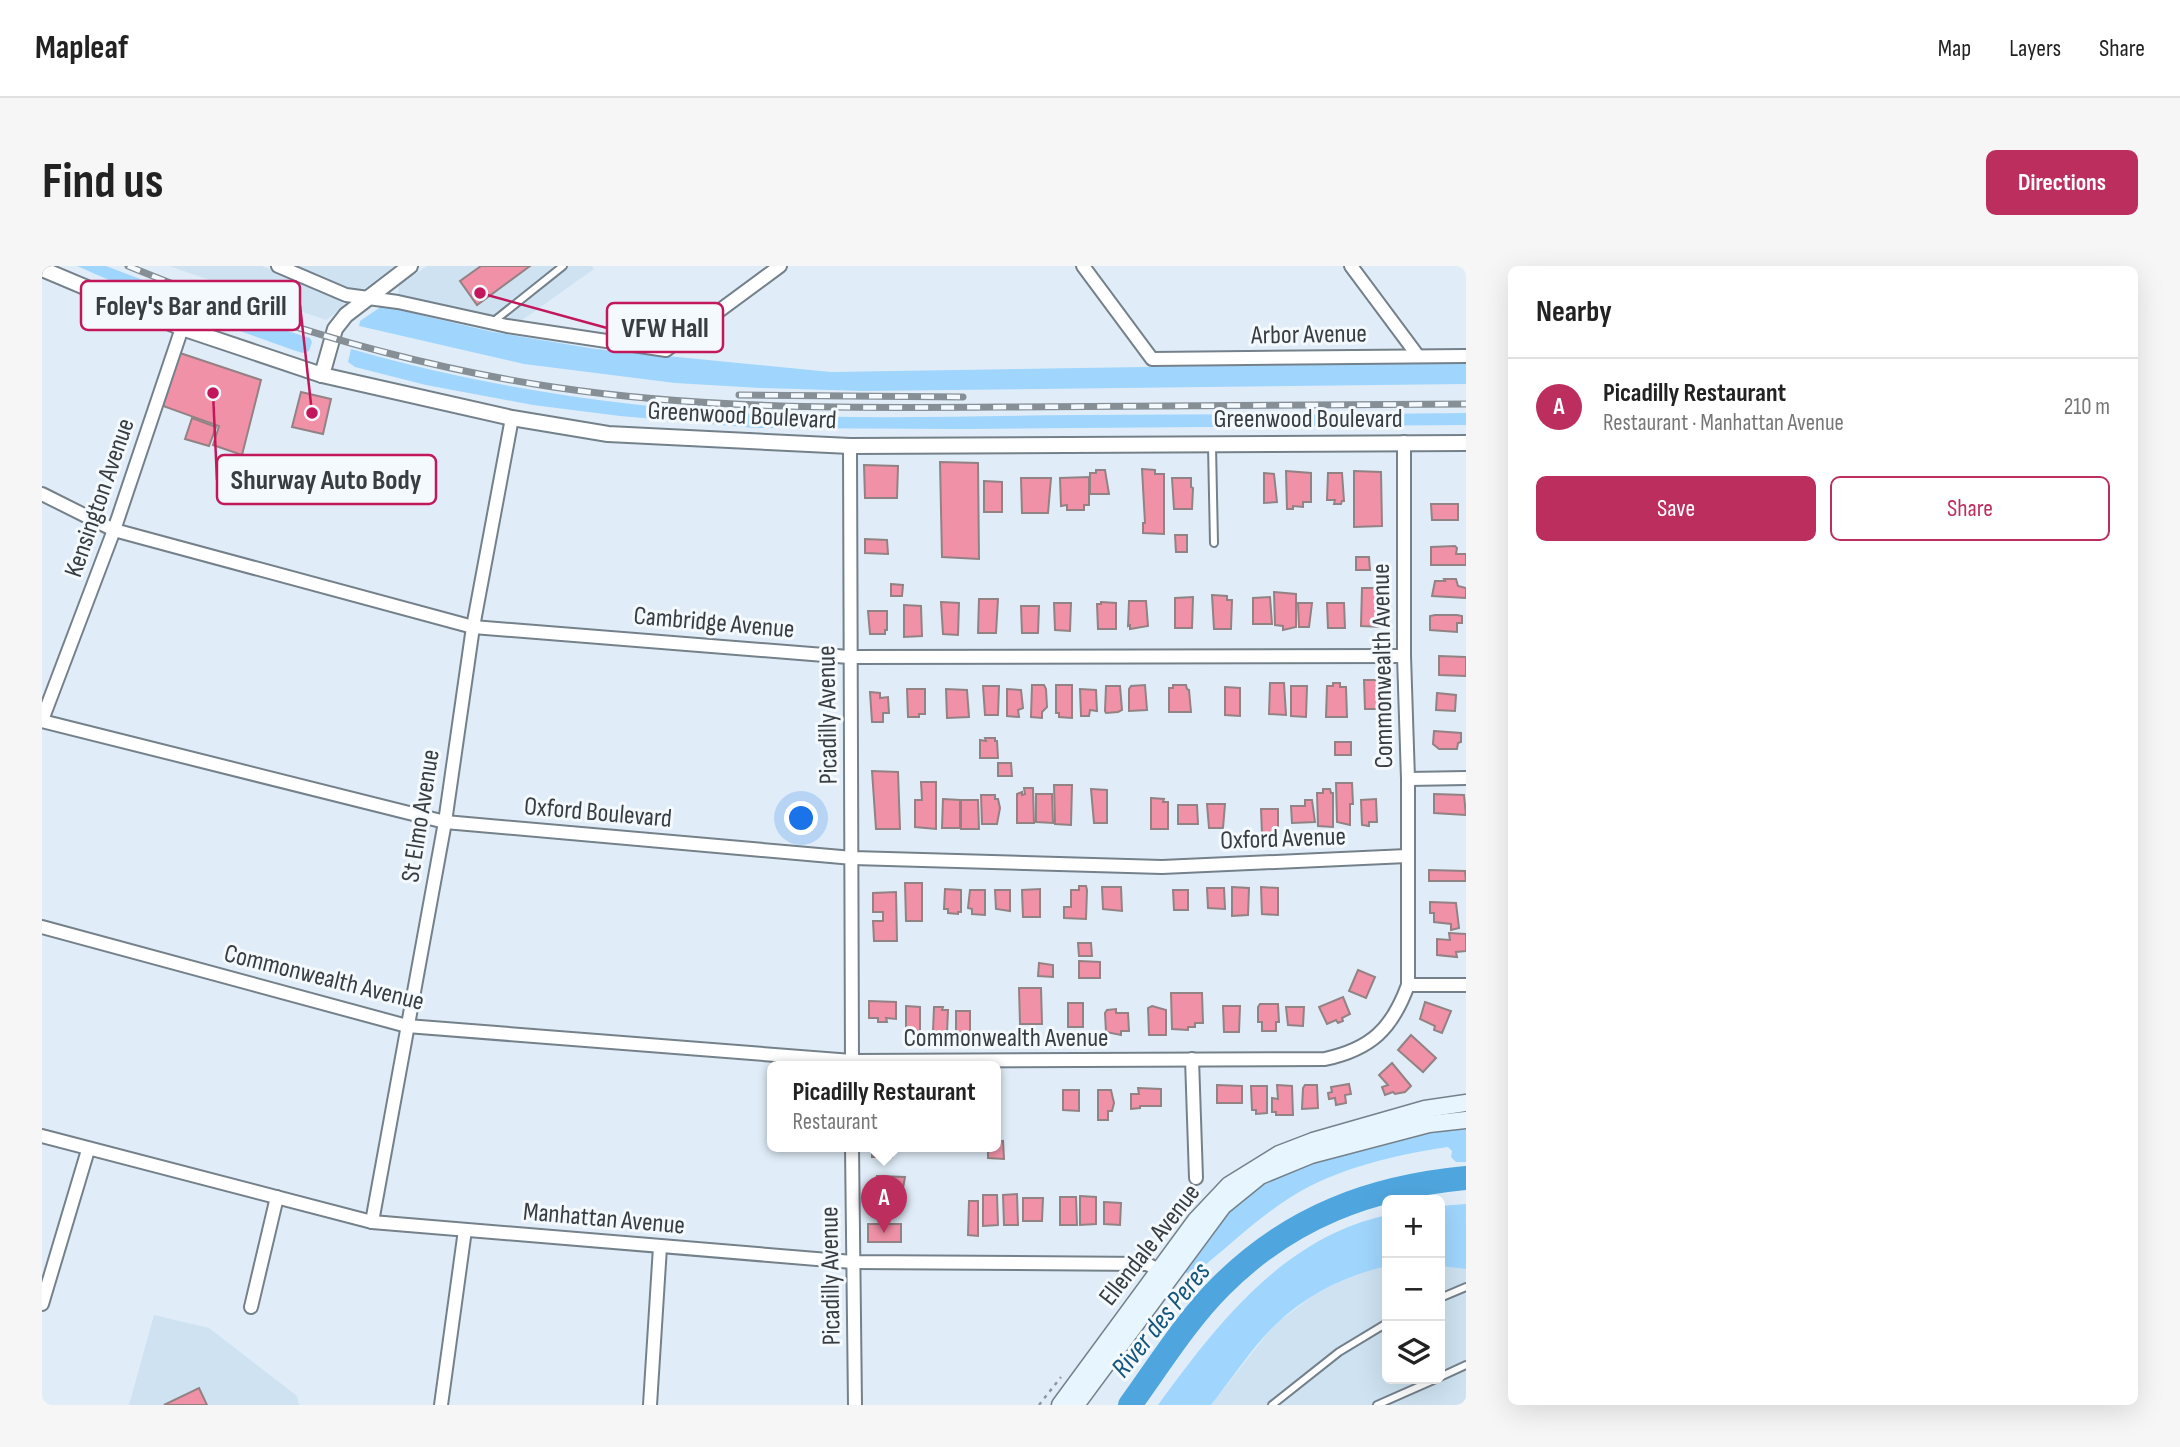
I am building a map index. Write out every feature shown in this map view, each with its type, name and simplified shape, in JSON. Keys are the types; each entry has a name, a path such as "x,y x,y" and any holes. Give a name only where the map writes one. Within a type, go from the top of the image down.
{"main road":[{"name":"Ellendale Avenue","path":"1076,1405 1213,1199 1245,1173 1279,1154 1313,1140 1425,1109 1466,1104"},
{"name":"Ellendale Avenue","path":"1060,1405 1165,1273 1223,1206 1260,1176 1311,1155 1429,1125 1466,1120"}],"street":[{"path":"278,266 346,295 398,302 493,322 666,349 780,266"},
{"path":"323,375 335,329 346,315 410,266"},
{"name":"Arbor Avenue","path":"1083,266 1152,359 1466,356"},
{"path":"1351,266 1418,356"},
{"name":"Greenwood Boulevard","path":"42,269 182,328 323,375 512,418 608,434 850,446 1466,443"},
{"name":"Kensington Avenue","path":"42,721 114,530 182,328"},
{"name":"St Elmo Avenue","path":"372,1222 444,822 473,627 512,418"},
{"name":"Commonwealth Avenue","path":"1001,1062 1325,1059 1362,1047 1387,1027 1408,985 1404,442"},
{"name":"Picadilly Avenue","path":"850,446 852,1061"},
{"name":"Cambridge Avenue","path":"42,494 114,530 473,627 849,657 1404,656"},
{"name":"Oxford Boulevard","path":"42,721 444,822 853,858 1161,867"},
{"path":"1408,779 1466,778"},
{"name":"Oxford Avenue","path":"1161,867 1407,856"},
{"name":"Commonwealth Avenue","path":"42,927 407,1026 817,1061"},
{"path":"1408,985 1466,985"},
{"path":"1192,1059 1196,1178"},
{"name":"Manhattan Avenue","path":"42,1136 372,1222 853,1262 1147,1264 1165,1273"},
{"path":"42,1304 88,1150"},
{"name":"Picadilly Avenue","path":"852,1152 855,1405"},
{"path":"251,1307 277,1196"},
{"path":"442,1405 465,1230"},
{"path":"650,1405 660,1247"}],"lane":[{"path":"493,322 563,266"},
{"path":"1212,444 1214,544"},
{"path":"1445,1296 1466,1287"},
{"path":"1272,1405 1339,1352 1382,1326"},
{"path":"1445,1375 1466,1366"},
{"path":"1377,1405 1424,1384"}],"shaded area":[{"path":"77,266 106,266 232,314 310,338 312,342 309,351 303,353 238,330"},
{"path":"169,266 262,266 344,304 326,320"},
{"path":"292,266 395,266 355,293"},
{"path":"427,266 592,266 594,269 518,323 401,296 398,293 399,286"},
{"path":"382,306 493,332 596,349 831,372 1466,362 1466,384 864,391 675,383 524,364 359,326 360,321"},
{"path":"351,349 451,374 552,393 705,411 876,417 1466,413 1466,425 755,428 533,405 426,385 355,367 348,362"},
{"path":"1466,1124 1466,1162 1456,1162 1448,1147 1387,1159 1327,1178 1278,1206 1194,1274 1182,1272 1227,1212 1259,1187 1286,1173 1345,1151 1407,1135"},
{"path":"1466,1204 1466,1269 1445,1267 1445,1206"},
{"path":"1382,1216 1382,1268 1327,1288 1287,1314 1258,1343 1211,1405 1158,1405 1204,1344 1256,1288 1316,1243 1350,1226"},
{"path":"1382,1267 1382,1384 1445,1384 1445,1267 1466,1269 1466,1405 1211,1405 1274,1325 1315,1294 1358,1272"},
{"path":"154,1315 209,1328 297,1396 299,1405 129,1405"}],"building":[{"path":"481,266 530,266 477,305 460,281"},
{"path":"180,353 261,380 242,455 213,445 219,426 163,406"},
{"path":"301,392 331,399 323,434 292,427"},
{"path":"192,418 216,427 209,446 185,439"},
{"path":"940,462 978,463 979,559 942,557"},
{"path":"864,465 898,466 897,498 865,498"},
{"path":"1142,469 1164,474 1164,534 1143,533 1145,523"},
{"path":"1096,470 1105,470 1109,494 1090,494 1090,473 1096,473"},
{"path":"1286,471 1311,473 1311,502 1303,502 1303,507 1293,506 1293,509 1287,509"},
{"path":"1354,471 1381,472 1382,526 1354,527"},
{"path":"1264,473 1274,474 1277,502 1264,503"},
{"path":"1328,473 1342,473 1344,501 1341,504 1334,504 1335,500 1327,500"},
{"path":"1089,477 1089,505 1084,505 1084,510 1067,510 1067,505 1061,506 1060,478"},
{"path":"1021,478 1051,478 1048,513 1022,513"},
{"path":"1172,478 1191,478 1192,509 1174,509"},
{"path":"984,481 1002,482 1002,512 984,512"},
{"path":"1431,504 1458,504 1458,520 1432,520"},
{"path":"1175,535 1187,535 1187,552 1176,552"},
{"path":"865,539 887,540 888,554 865,553"},
{"path":"1455,546 1456,554 1466,554 1466,565 1431,565 1431,547"},
{"path":"1356,557 1369,557 1370,570 1356,570"},
{"path":"1444,579 1456,579 1458,586 1466,588 1466,598 1432,596 1435,581 1445,581"},
{"path":"891,584 903,585 902,596 891,596"},
{"path":"1362,588 1382,588 1382,627 1361,626"},
{"path":"1274,592 1296,594 1296,627 1283,630 1283,626 1275,625"},
{"path":"1212,595 1227,596 1227,600 1232,600 1231,629 1214,629"},
{"path":"1193,597 1192,628 1175,628 1175,598"},
{"path":"1270,597 1272,624 1253,624 1253,598"},
{"path":"979,599 998,599 996,633 978,633"},
{"path":"1129,601 1146,601 1148,626 1130,629"},
{"path":"941,602 959,603 958,635 943,634"},
{"path":"1054,603 1071,603 1070,631 1055,630"},
{"path":"1116,603 1116,629 1098,629 1097,604"},
{"path":"1298,603 1312,603 1309,627 1299,627"},
{"path":"1327,603 1344,603 1345,628 1328,628"},
{"path":"904,605 921,606 922,636 904,637"},
{"path":"1021,606 1039,606 1038,633 1022,633"},
{"path":"868,611 887,611 885,634 870,634"},
{"path":"1430,616 1462,616 1462,623 1457,623 1457,632 1430,630"},
{"path":"1439,656 1466,657 1466,676 1439,675"},
{"path":"1364,680 1383,680 1385,709 1365,709"},
{"path":"1270,683 1284,683 1286,715 1269,714"},
{"path":"1333,683 1346,687 1347,717 1326,717 1327,686 1333,686"},
{"path":"1032,685 1044,685 1046,689 1047,707 1042,712 1042,718 1031,717"},
{"path":"1056,685 1072,685 1072,718 1059,717 1059,713 1056,713"},
{"path":"1145,685 1147,710 1129,711 1129,689 1131,686"},
{"path":"1173,685 1186,685 1191,712 1169,712 1169,688 1173,688"},
{"path":"983,686 999,686 998,715 985,715"},
{"path":"1106,686 1120,686 1122,710 1106,713"},
{"path":"1291,686 1307,686 1306,717 1291,716"},
{"path":"1225,687 1240,688 1240,716 1225,715"},
{"path":"907,689 925,689 925,714 908,717"},
{"path":"946,689 967,690 969,717 947,718"},
{"path":"1007,689 1021,690 1023,708 1018,710 1019,717 1007,716"},
{"path":"1080,689 1096,690 1097,711 1090,710 1089,716 1081,716"},
{"path":"870,692 880,693 880,698 888,697 889,713 883,713 883,722 872,722"},
{"path":"1437,693 1456,695 1455,711 1436,710"},
{"path":"1434,731 1461,733 1461,742 1458,743 1457,749 1439,749 1433,744"},
{"path":"985,738 995,738 997,741 998,758 980,758 980,740 986,741"},
{"path":"1335,742 1351,742 1351,755 1335,755"},
{"path":"998,763 1011,763 1012,776 998,776"},
{"path":"872,771 898,772 900,829 876,829"},
{"path":"921,782 936,782 936,829 915,827 915,800 922,800"},
{"path":"1336,783 1352,783 1350,825 1337,822"},
{"path":"1054,785 1072,785 1071,825 1055,824"},
{"path":"1024,788 1033,788 1034,823 1017,823 1017,794 1025,794"},
{"path":"1091,789 1107,790 1107,823 1094,823"},
{"path":"1323,789 1330,789 1333,793 1333,827 1318,826 1317,793 1323,793"},
{"path":"1036,794 1052,794 1053,823 1036,822"},
{"path":"1434,794 1464,795 1466,815 1434,813"},
{"path":"981,795 995,795 995,799 998,799 1000,808 997,824 982,824"},
{"path":"1151,798 1168,802 1168,829 1151,829"},
{"path":"943,799 960,800 960,828 942,828"},
{"path":"1376,799 1377,822 1369,822 1369,826 1362,825 1361,800"},
{"path":"961,800 978,800 979,829 961,829"},
{"path":"1305,800 1312,800 1315,822 1292,823 1291,806 1305,806"},
{"path":"1207,804 1225,804 1223,828 1209,828"},
{"path":"1178,805 1197,805 1198,824 1178,824"},
{"path":"1261,809 1278,809 1276,834 1262,834"},
{"path":"1429,870 1465,871 1466,881 1429,881"},
{"path":"905,883 922,883 922,921 906,921"},
{"path":"1079,886 1086,886 1087,890 1086,919 1064,918 1064,907 1071,907 1071,890 1079,890"},
{"path":"1102,887 1121,887 1122,911 1103,909"},
{"path":"1232,887 1249,888 1248,915 1232,916"},
{"path":"1261,887 1278,888 1278,915 1262,914"},
{"path":"1207,888 1224,888 1225,909 1208,908"},
{"path":"945,889 961,890 961,912 958,914 948,913 948,909 944,909"},
{"path":"1040,889 1040,917 1023,917 1022,890"},
{"path":"970,890 985,890 985,915 972,914 972,909 968,908"},
{"path":"995,890 1010,890 1010,911 996,909"},
{"path":"1173,890 1188,890 1188,910 1174,910"},
{"path":"896,892 897,941 874,941 873,921 883,921 883,912 873,912 873,893"},
{"path":"1430,902 1456,903 1459,928 1451,930 1451,924 1434,922 1434,913 1430,913"},
{"path":"1449,933 1466,934 1466,951 1456,952 1457,957 1437,955 1437,939 1450,940"},
{"path":"1078,943 1091,943 1092,956 1079,956"},
{"path":"1079,961 1100,962 1100,978 1079,978"},
{"path":"1039,963 1053,965 1053,977 1038,976"},
{"path":"1358,970 1375,977 1366,998 1349,991"},
{"path":"1019,988 1041,988 1042,1024 1020,1024"},
{"path":"1171,993 1202,993 1203,1023 1195,1023 1195,1027 1188,1027 1188,1030 1172,1029"},
{"path":"1343,997 1350,1014 1342,1018 1343,1021 1338,1023 1336,1020 1327,1024 1319,1007"},
{"path":"869,1001 896,1002 896,1019 886,1018 887,1022 878,1022 878,1018 869,1018"},
{"path":"1425,1002 1451,1011 1442,1033 1434,1030 1435,1026 1420,1019"},
{"path":"1068,1003 1083,1003 1083,1027 1068,1027"},
{"path":"1260,1004 1278,1004 1279,1022 1276,1022 1276,1031 1262,1031 1262,1022 1258,1022"},
{"path":"906,1006 920,1007 920,1031 906,1032"},
{"path":"1152,1006 1166,1010 1166,1035 1149,1035 1148,1008"},
{"path":"1223,1006 1240,1006 1239,1032 1224,1032"},
{"path":"934,1007 948,1010 947,1033 933,1031"},
{"path":"1286,1007 1304,1007 1303,1026 1288,1025"},
{"path":"1116,1009 1116,1013 1128,1013 1129,1031 1121,1031 1121,1035 1106,1032 1105,1013 1107,1010"},
{"path":"956,1011 970,1011 970,1032 956,1032"},
{"path":"1411,1035 1436,1058 1423,1072 1398,1050"},
{"path":"1392,1063 1411,1086 1405,1092 1385,1095 1382,1087 1388,1085 1379,1075"},
{"path":"1349,1084 1351,1094 1345,1095 1346,1103 1336,1105 1335,1098 1329,1099 1331,1087"},
{"path":"1217,1085 1242,1086 1242,1103 1217,1103"},
{"path":"1277,1085 1292,1086 1293,1115 1276,1115 1276,1112 1272,1112 1272,1098 1278,1099"},
{"path":"1305,1085 1317,1085 1318,1108 1302,1109"},
{"path":"1251,1086 1267,1086 1267,1113 1256,1114 1256,1110 1252,1110"},
{"path":"1138,1088 1161,1089 1161,1106 1131,1109 1131,1094 1139,1094"},
{"path":"1063,1090 1079,1090 1079,1111 1063,1110"},
{"path":"1098,1090 1111,1090 1114,1103 1112,1111 1108,1111 1108,1120 1098,1120"},
{"path":"1003,1141 1004,1159 988,1158 988,1152 1001,1152"},
{"path":"872,1152 892,1152 892,1157 872,1157"},
{"path":"877,1176 905,1177 902,1194 877,1193"},
{"path":"1017,1194 1018,1225 1004,1225 1003,1195"},
{"path":"983,1195 997,1195 998,1225 983,1226"},
{"path":"1080,1196 1096,1197 1096,1224 1080,1225"},
{"path":"1060,1197 1076,1197 1077,1225 1060,1225"},
{"path":"1023,1198 1043,1198 1042,1221 1023,1221"},
{"path":"969,1201 978,1201 978,1236 968,1235"},
{"path":"1104,1202 1121,1203 1120,1225 1104,1224"},
{"path":"868,1224 901,1224 901,1242 868,1242"},
{"path":"199,1388 207,1405 164,1405"}],"waterway":[{"name":"River des Peres","path":"1130,1405 1184,1328 1208,1300 1247,1262 1275,1241 1304,1224 1365,1198 1431,1182 1466,1178"}],"railway":[{"path":"128,266 284,323 391,354 499,378 611,395 726,404 842,407 1466,404"},
{"path":"739,395 963,397"}],"place":[{"name":"VFW Hall","path":"480,293"},
{"name":"Shurway Auto Body","path":"213,393"},
{"name":"Foley's Bar and Grill","path":"312,413"},
{"name":"Picadilly Restaurant","path":"884,1233"}]}
